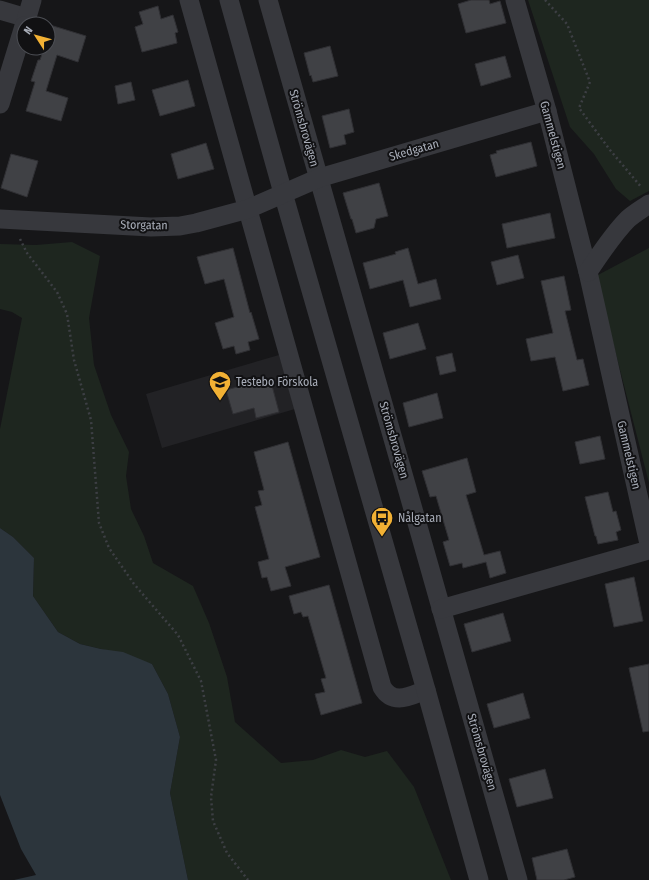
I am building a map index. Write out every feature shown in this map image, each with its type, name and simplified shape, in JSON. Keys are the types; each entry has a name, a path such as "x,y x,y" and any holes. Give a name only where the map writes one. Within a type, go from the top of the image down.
{"street":[{"path":"189,0 382,687 389,696 396,698 402,698 426,690"},
{"path":"229,0 479,880"},
{"name":"Strömsbrovägen","path":"268,0 518,880"},
{"name":"Gammelstigen","path":"515,0 547,111 588,272 649,544"},
{"path":"0,10 23,16"},
{"path":"0,104 16,52"},
{"name":"Skedgatan","path":"283,194 319,178 547,111"},
{"name":"Storgatan","path":"6,220 161,227 184,225 248,209 283,194"},
{"path":"588,272 622,225 629,219 647,197"},
{"path":"441,609 649,550"}],"path":[{"path":"545,0 567,24 590,82 579,108 647,197"},
{"path":"6,220 27,253 57,292 67,314 74,360 91,420 99,523 109,548 134,584 178,635 201,681 216,760 211,797 213,821 227,853 248,880"}],"shaded area":[{"path":"528,0 649,0 649,191 630,201 616,189 594,154 570,127"},
{"path":"72,242 100,256 89,318 94,365 111,415 129,452 126,476 131,509 144,536 153,563 193,586 209,623 227,677 235,722 281,763 313,760 341,750 365,757 387,751 414,787 451,880 188,880 170,793 180,737 168,694 152,664 80,644 58,632 33,596 34,558 13,537 0,528 0,429 22,318 12,312 0,309 0,244 36,245"},
{"path":"649,248 649,483 596,276"},
{"name":"Testebo Förskola","path":"279,355 295,409 162,448 146,394"},
{"path":"0,528 13,537 34,558 33,596 58,632 80,644 123,652 152,664 168,694 180,737 170,793 188,880 14,880 36,875 21,849 0,795"}],"building":[{"path":"471,0 489,0 490,4 500,1 506,23 466,33 458,4"},
{"path":"158,6 161,19 173,15 178,32 175,33 177,43 142,52 135,27 143,24 139,12"},
{"path":"56,27 86,36 78,62 57,55 46,91 68,98 61,121 26,111 35,82 31,81 38,60 40,60 41,56 56,56"},
{"path":"330,46 338,76 313,82 304,53"},
{"path":"505,56 511,77 481,86 475,64"},
{"path":"188,80 195,106 160,116 152,90"},
{"path":"131,82 135,100 118,104 115,86"},
{"path":"349,109 354,132 344,135 346,144 330,148 322,116"},
{"path":"531,142 537,166 496,177 490,155 497,153 496,151"},
{"path":"206,143 214,169 178,179 171,154"},
{"path":"11,154 38,161 27,197 1,188"},
{"path":"379,183 388,216 376,219 374,228 356,233 343,193"},
{"path":"550,213 555,238 507,248 502,224"},
{"path":"233,248 250,313 251,312 259,339 248,342 250,350 236,354 234,346 223,349 215,323 234,317 224,279 205,284 197,257"},
{"path":"408,248 418,284 436,279 441,299 410,307 403,280 370,289 363,263 396,254 395,252"},
{"path":"518,255 524,278 497,285 491,262"},
{"path":"564,276 571,310 565,311 577,360 583,359 589,385 563,391 555,357 531,361 526,339 553,333 541,281"},
{"path":"418,323 426,349 390,359 383,333"},
{"path":"452,353 456,371 440,375 436,357"},
{"path":"270,378 279,412 256,418 254,408 233,414 226,390"},
{"path":"437,393 443,418 409,427 403,403"},
{"path":"600,436 605,459 580,464 575,442"},
{"path":"288,442 320,557 285,567 291,586 271,591 267,577 262,578 258,562 269,559 255,507 262,505 258,491 264,490 254,452"},
{"path":"467,458 476,492 466,495 484,555 500,551 506,573 490,578 486,562 463,568 462,563 450,566 443,542 449,540 436,496 430,497 422,471"},
{"path":"608,492 613,512 616,511 621,530 616,532 618,540 598,544 585,497"},
{"path":"634,577 643,621 614,627 605,584"},
{"path":"329,585 362,703 321,715 315,694 325,692 321,679 326,678 308,616 303,617 301,612 294,614 289,596"},
{"path":"503,613 511,641 472,652 464,624"},
{"path":"649,664 649,731 643,732 629,668"},
{"path":"523,693 530,718 494,728 487,704"},
{"path":"545,769 553,798 517,807 509,779"},
{"path":"567,849 575,877 564,880 537,880 532,858"}],"place":[{"name":"Testebo Förskola","path":"220,402"},
{"name":"Nålgatan","path":"382,538"}]}
